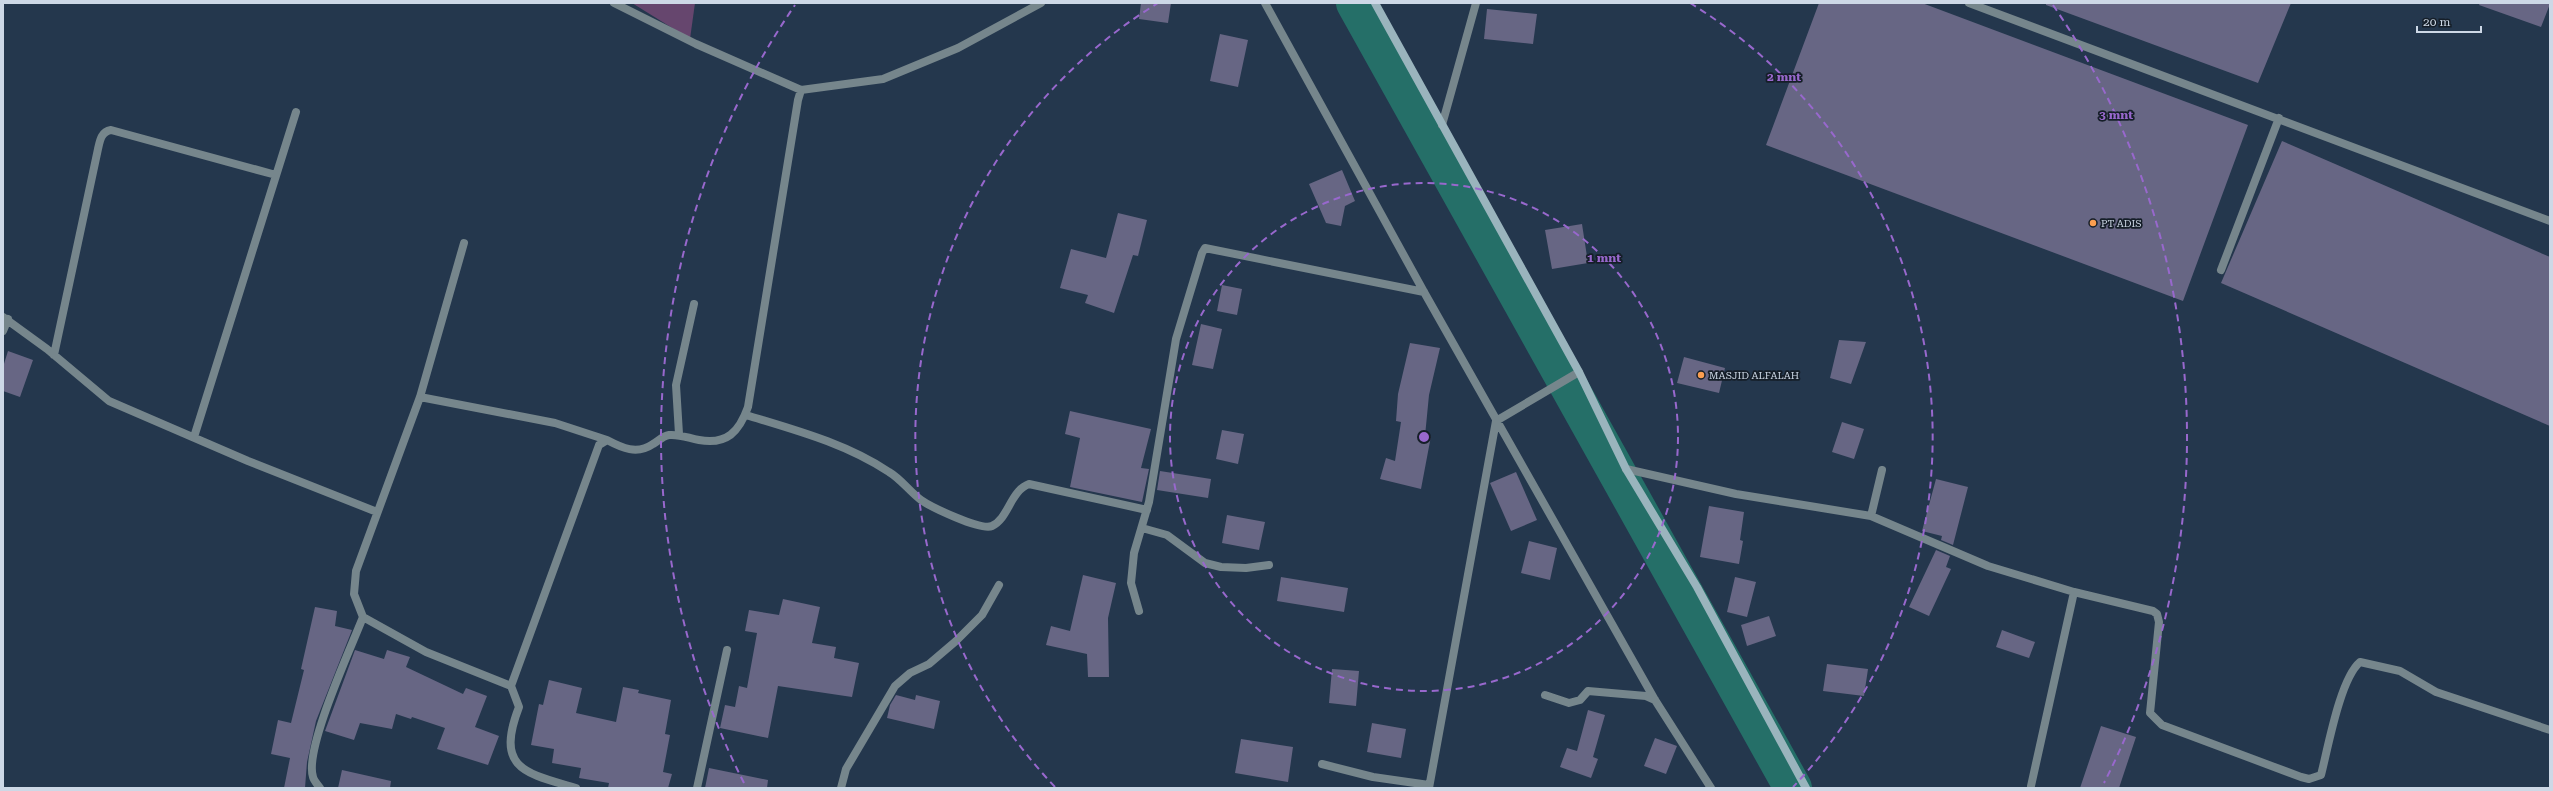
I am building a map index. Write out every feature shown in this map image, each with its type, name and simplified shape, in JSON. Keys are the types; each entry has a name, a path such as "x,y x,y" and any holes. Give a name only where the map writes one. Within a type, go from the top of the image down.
{"street":[{"path":"614,3 696,44 801,90 883,79 958,48 1041,3"},
{"path":"1264,3 1424,292 1655,700 1711,788"},
{"path":"1375,3 1579,372 1626,469 1697,587 1806,788"},
{"path":"1442,125 1476,3"},
{"path":"1969,3 2279,118 2550,221"},
{"path":"420,397 555,423 607,440 623,448 637,451 650,446 665,436 679,434 715,442 728,438 746,415 798,100 801,90"},
{"path":"194,437 296,112"},
{"path":"2221,270 2279,118"},
{"path":"54,355 98,149 102,135 106,131 111,130 276,175"},
{"path":"464,243 420,397 356,571 354,594 363,617 426,652 511,686"},
{"path":"1139,610 1131,583 1134,553 1147,510 1176,339 1202,253 1205,248 1424,292"},
{"path":"679,434 676,384 694,304"},
{"path":"3,331 6,318 54,355 109,401 377,512"},
{"path":"1496,420 1579,372"},
{"path":"746,415 829,440 890,472 922,500 952,516 984,526 992,526 1000,519 1010,502 1023,486 1029,484 1147,510"},
{"path":"1322,764 1373,777 1429,786 1496,420"},
{"path":"576,788 531,775 516,764 510,740 511,729 519,707 511,686 599,445 607,440"},
{"path":"1626,469 1736,494 1871,516 1973,561 2074,592 2153,611 2157,614 2159,622 2150,713 2162,724 2301,777 2309,779 2321,775 2345,684 2354,667 2360,662 2400,671 2436,692 2550,730"},
{"path":"1871,516 1882,470"},
{"path":"1142,528 1167,535 1205,562 1220,567 1246,568 1269,565"},
{"path":"841,788 846,769 895,686 910,673 929,664 956,641 982,615 999,585"},
{"path":"2031,786 2074,592"},
{"path":"320,788 313,777 313,755 323,719 363,617"},
{"path":"697,788 727,650"},
{"path":"1545,695 1569,702 1580,700 1588,691 1646,696 1655,700"}],"shaded area":[{"path":"632,3 695,3 690,39"}],"building":[{"path":"1141,3 1171,3 1168,23 1139,19"},
{"name":"PT ADIS","path":"1819,3 1922,3 2248,125 2183,301 1766,145"},
{"path":"2046,3 2291,3 2258,83 2046,5"},
{"path":"2480,3 2550,4 2541,27 2479,5"},
{"path":"1487,9 1537,14 1533,44 1484,39"},
{"path":"1220,34 1248,40 1238,87 1210,81"},
{"path":"2282,141 2550,257 2550,426 2221,283"},
{"path":"1342,170 1355,201 1345,206 1341,226 1326,223 1309,184"},
{"path":"1118,213 1147,220 1138,256 1133,255 1114,313 1085,303 1088,295 1060,288 1071,249 1106,258"},
{"path":"1582,224 1588,263 1552,269 1545,230"},
{"path":"1222,285 1242,289 1237,315 1217,311"},
{"path":"1201,324 1222,329 1213,369 1192,365"},
{"path":"1839,340 1866,342 1851,384 1830,378"},
{"path":"1410,343 1440,348 1429,395 1425,436 1431,436 1421,489 1380,479 1386,458 1395,461 1401,422 1396,421 1398,394"},
{"path":"8,351 33,360 20,397 3,391 3,367"},
{"name":"MASJID ALFALAH","path":"1684,357 1725,368 1719,393 1677,383"},
{"path":"1070,411 1151,429 1141,468 1149,469 1142,502 1070,487 1080,438 1065,434"},
{"path":"1842,422 1864,429 1854,459 1832,452"},
{"path":"1222,430 1244,434 1238,464 1216,459"},
{"path":"1160,471 1211,479 1208,498 1157,490"},
{"path":"1516,472 1537,520 1511,531 1490,483"},
{"path":"1936,479 1968,487 1953,545 1941,540 1942,536 1922,531"},
{"path":"1709,506 1744,512 1740,540 1743,541 1739,564 1700,557"},
{"path":"1227,515 1265,522 1259,550 1222,543"},
{"path":"1529,541 1557,548 1550,580 1521,573"},
{"path":"1936,550 1950,556 1946,567 1951,569 1929,616 1909,607"},
{"path":"1083,575 1116,583 1108,618 1109,677 1088,677 1087,654 1046,645 1051,626 1070,631"},
{"path":"1281,577 1348,588 1344,612 1277,601"},
{"path":"1735,577 1756,582 1747,617 1727,612"},
{"path":"783,599 820,607 812,643 836,647 834,658 859,663 852,697 778,686 768,738 720,728 725,705 735,707 739,686 747,688 757,633 745,631 749,610 779,615"},
{"path":"315,607 337,611 335,626 352,630 316,721 307,762 305,788 284,788 290,758 271,754 278,720 291,723 304,670 301,669"},
{"path":"1769,616 1776,636 1747,646 1741,625"},
{"path":"2002,630 2035,642 2029,658 1996,647"},
{"path":"355,650 384,659 387,650 410,657 406,667 463,694 466,688 487,696 475,727 499,736 488,765 437,749 445,728 412,717 411,719 396,714 392,729 360,723 354,740 325,731"},
{"path":"1827,664 1868,669 1864,696 1823,691"},
{"path":"1332,669 1359,671 1356,706 1329,703"},
{"path":"549,680 582,688 576,713 616,722 623,687 639,690 638,693 671,700 665,734 670,735 663,772 672,774 668,788 608,788 609,783 579,778 581,768 552,763 554,749 531,745 539,704 543,705"},
{"path":"896,695 915,700 916,695 940,701 934,729 887,718 890,705"},
{"path":"1588,710 1605,715 1593,757 1598,759 1591,778 1560,767 1567,748 1577,751"},
{"path":"1372,723 1406,729 1401,758 1367,752"},
{"path":"2101,726 2136,737 2119,788 2080,788"},
{"path":"1655,738 1677,746 1666,774 1644,766"},
{"path":"1241,739 1293,747 1288,782 1235,773"},
{"path":"709,768 768,780 767,788 705,788"},
{"path":"342,770 391,781 390,788 338,788"}],"waterway":[{"path":"1355,3 1793,788"}],"place":[{"name":"PT ADIS","path":"2093,223"},
{"name":"MASJID ALFALAH","path":"1701,375"}]}
